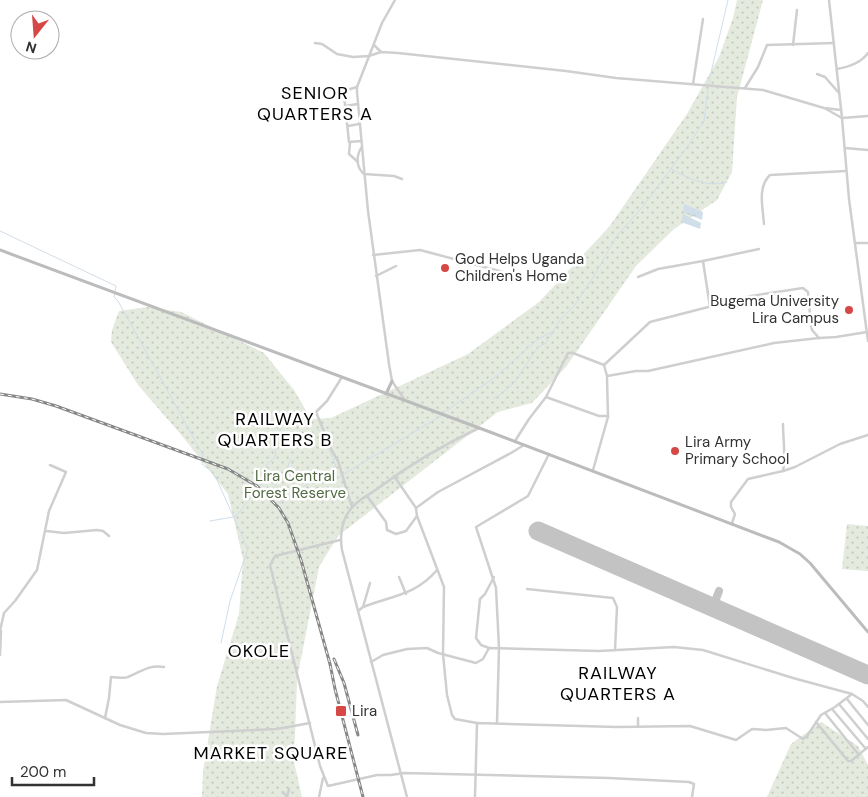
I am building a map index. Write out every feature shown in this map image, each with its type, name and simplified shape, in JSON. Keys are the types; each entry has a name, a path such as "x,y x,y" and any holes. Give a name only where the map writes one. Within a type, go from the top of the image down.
{"main road":[{"path":"0,250 593,470 780,542 800,554 817,570 868,632"},
{"path":"386,394 392,381"}],"street":[{"path":"395,0 382,23 357,87 361,148 373,255 392,381 405,400"},
{"path":"828,0 837,69 843,148 854,243 868,341"},
{"path":"793,46 797,10"},
{"path":"693,84 703,19"},
{"path":"315,43 322,44 342,56 369,56 381,52 566,70 616,78 745,88 778,94 824,108 841,110"},
{"path":"745,88 760,64 767,45 793,46 834,43"},
{"path":"374,45 381,52"},
{"path":"837,69 862,60 868,53"},
{"path":"817,74 825,77 839,94"},
{"path":"357,87 345,91 344,95 350,154 358,162"},
{"path":"346,106 358,104"},
{"path":"824,108 842,118 868,116"},
{"path":"348,126 359,124"},
{"path":"350,143 361,141"},
{"path":"361,148 358,153 358,162 360,170 364,174 394,176 402,179"},
{"path":"843,148 868,150"},
{"path":"764,224 762,187 770,175 846,171"},
{"path":"854,243 868,243"},
{"path":"373,255 420,250 503,272"},
{"path":"638,277 658,269 759,250"},
{"path":"703,261 710,307"},
{"path":"376,276 396,266"},
{"path":"604,365 650,322 751,296 803,288 808,292 812,330 819,338"},
{"path":"607,376 648,371 774,343 836,338 867,332"},
{"path":"515,441 537,407 546,397 568,353 573,353 604,365"},
{"path":"593,470 608,416 607,376 604,365"},
{"path":"342,377 327,401 316,412 338,461 352,507"},
{"path":"546,397 599,416 608,416"},
{"path":"783,424 785,461 783,471"},
{"path":"407,797 340,540 346,516 352,507 394,476 440,448 479,428"},
{"path":"732,524 735,514 731,507 731,502 748,479 795,467 834,446 868,435"},
{"path":"416,508 438,492 524,445"},
{"path":"498,722 499,648 496,588 494,577 476,528 528,496 549,454"},
{"path":"0,655 4,613 15,602 37,570 52,501 66,472 50,465"},
{"path":"394,476 416,508 417,516 445,591 442,633 443,654 447,695 452,715 455,719 477,723 498,722 536,725 694,726 736,740 752,728 766,730 786,728 802,739 807,736 816,722 825,713 852,694"},
{"path":"367,496 386,522 387,530 396,534 406,531 417,516"},
{"path":"46,531 60,533 97,530 103,531 109,536"},
{"path":"340,540 275,556 270,565 324,777 326,784 330,787 378,775 476,776 686,782 694,784 692,797"},
{"path":"362,607 406,594 428,580 437,570"},
{"path":"399,577 406,594"},
{"path":"494,577 485,594 480,599 476,638 481,645 489,648 615,650 674,647 703,650 852,694 868,707"},
{"path":"358,611 362,607 370,583"},
{"path":"527,589 613,598 617,607 615,650"},
{"path":"371,662 380,656 407,649 427,648 476,663 483,659 489,648"},
{"path":"105,718 112,676 126,678 151,666 164,666"},
{"path":"846,699 868,725"},
{"path":"0,702 66,700 136,730 163,734 277,729 310,723"},
{"path":"839,704 868,739"},
{"path":"816,722 848,761 859,755 867,748 832,709"},
{"path":"825,713 859,755"},
{"path":"638,718 638,727"},
{"path":"475,797 477,723"},
{"path":"319,797 324,777"},
{"path":"287,797 289,789"},
{"path":"284,792 287,797"}],"green space":[{"name":"Lira Central Forest Reserve","path":"737,0 763,0 737,97 732,172 717,200 674,229 636,266 566,367 532,403 498,412 338,536 319,567 297,679 294,762 302,797 202,797 203,772 217,686 239,614 243,559 228,494 183,437 138,385 111,342 112,330 119,311 148,307 181,312 264,353 294,390 311,419 331,418 468,354 539,302 609,227 687,114 719,57 733,18"},
{"path":"847,524 868,526 868,571 842,569"},
{"path":"821,722 858,746 868,765 868,797 767,797 791,744"}],"water":[{"path":"684,204 703,212 702,220 683,212"},
{"path":"683,214 701,223 700,229 681,222"}],"waterway":[{"path":"493,399 514,383 538,347 546,343 560,320 574,306 594,276 616,237 644,205 704,121 709,81 728,0"},
{"path":"671,169 691,179 705,183 720,184 727,182"},
{"path":"0,231 116,286 114,297 118,301 203,455 202,464 211,471 217,480 248,549 230,601 221,643"},
{"path":"443,413 494,378 538,339 552,332"},
{"path":"261,483 267,464 276,454 275,442 284,422 285,413"},
{"path":"210,521 237,515 261,484 280,503 311,482 337,478 441,416"},
{"path":"318,429 323,435 336,466 333,467 332,477"},
{"path":"271,491 286,473 290,460 295,461"}],"taxiway":[{"path":"713,607 719,591"}],"runway":[{"path":"538,531 868,675"}],"railway":[{"path":"0,394 32,399 56,406 228,469 257,486 279,508 288,523 301,560 330,664 363,797"},
{"path":"334,659 344,683 358,735"}],"place":[{"name":"God Helps Uganda Children's Home","path":"445,268"},
{"name":"Bugema University Lira Campus","path":"849,310"},
{"name":"Lira Army Primary School","path":"675,451"},
{"name":"Lira","path":"341,711"}],"district":[{"name":"SENIOR QUARTERS A","path":"315,104"},
{"name":"RAILWAY QUARTERS B","path":"275,429"},
{"name":"OKOLE","path":"259,651"},
{"name":"RAILWAY QUARTERS A","path":"618,683"},
{"name":"MARKET SQUARE","path":"271,753"}]}
